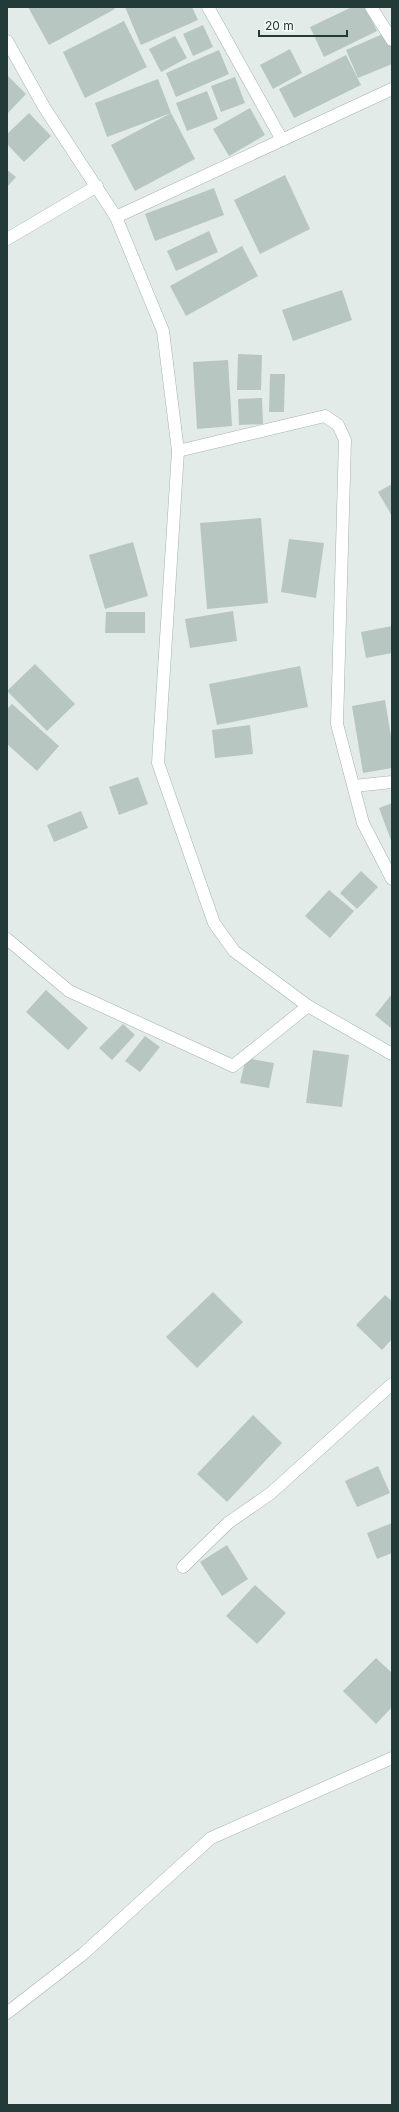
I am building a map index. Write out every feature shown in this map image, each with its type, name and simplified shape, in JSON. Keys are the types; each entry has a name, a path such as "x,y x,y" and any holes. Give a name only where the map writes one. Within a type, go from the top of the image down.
{"street":[{"path":"208,7 282,140"},
{"path":"371,7 392,40"},
{"path":"7,41 44,107 116,217 163,331 178,451 158,762 214,923 234,951 308,1006 392,1054"},
{"path":"116,217 392,89"},
{"path":"7,239 97,186"},
{"path":"178,451 325,416 338,425 345,440 337,724 363,823 392,879"},
{"path":"354,786 392,782"},
{"path":"7,939 69,991 233,1066 308,1006"},
{"path":"183,1568 228,1523 271,1493 392,1384"},
{"path":"7,2013 82,1954 211,1838 392,1758"}],"building":[{"path":"28,7 113,7 115,9 49,45"},
{"path":"125,7 192,7 198,20 141,45"},
{"path":"352,7 365,7 377,31 324,57 310,27"},
{"path":"124,21 147,67 85,98 63,52"},
{"path":"203,25 213,47 193,56 183,34"},
{"path":"392,30 392,64 358,78 346,50"},
{"path":"175,36 187,58 161,72 149,49"},
{"path":"290,49 302,73 273,89 260,65"},
{"path":"219,50 229,74 176,97 166,73"},
{"path":"346,55 361,85 294,118 279,89"},
{"path":"7,75 26,94 7,114"},
{"path":"235,77 245,103 221,112 211,86"},
{"path":"158,79 171,113 107,137 95,103"},
{"path":"207,91 218,119 187,131 176,103"},
{"path":"250,108 265,135 229,156 213,129"},
{"path":"29,113 51,136 24,162 7,144 7,134"},
{"path":"171,113 195,159 135,191 111,145"},
{"path":"7,170 16,177 7,187"},
{"path":"285,175 310,229 260,254 234,200"},
{"path":"214,188 224,215 155,241 145,214"},
{"path":"209,231 218,252 176,271 167,251"},
{"path":"242,246 258,276 186,316 170,286"},
{"path":"342,290 352,320 293,341 282,310"},
{"path":"238,354 262,355 261,390 237,390"},
{"path":"228,360 232,426 197,429 193,362"},
{"path":"270,374 285,374 284,412 269,412"},
{"path":"262,398 263,424 239,425 238,399"},
{"path":"392,484 392,516 378,492"},
{"path":"261,518 268,603 207,609 200,523"},
{"path":"289,539 324,543 316,598 281,592"},
{"path":"133,542 148,596 105,609 89,555"},
{"path":"233,611 237,641 190,648 185,619"},
{"path":"106,612 145,612 145,633 105,633"},
{"path":"392,626 392,653 366,658 361,632"},
{"path":"35,664 75,704 47,731 7,691"},
{"path":"300,666 308,707 217,725 209,684"},
{"path":"385,700 392,743 392,768 363,773 352,706"},
{"path":"12,704 59,746 37,771 7,744 7,709"},
{"path":"250,725 253,754 215,758 212,730"},
{"path":"138,777 148,804 119,815 109,787"},
{"path":"392,803 392,843 379,808"},
{"path":"81,811 88,828 54,842 47,825"},
{"path":"361,871 378,887 357,909 340,893"},
{"path":"329,890 354,911 330,938 305,916"},
{"path":"46,990 88,1028 68,1050 26,1012"},
{"path":"392,994 392,1029 375,1015"},
{"path":"123,1024 135,1035 112,1060 99,1048"},
{"path":"145,1036 160,1047 140,1072 125,1061"},
{"path":"313,1050 349,1055 342,1107 306,1103"},
{"path":"246,1058 274,1063 269,1088 240,1083"},
{"path":"213,1292 243,1322 197,1368 166,1337"},
{"path":"385,1295 392,1301 392,1339 382,1350 356,1325"},
{"path":"253,1415 282,1443 227,1502 197,1474"},
{"path":"378,1466 390,1493 357,1507 345,1481"},
{"path":"392,1523 392,1553 377,1559 367,1533"},
{"path":"227,1545 248,1579 222,1596 200,1562"},
{"path":"255,1585 286,1613 257,1644 226,1616"},
{"path":"376,1658 392,1673 392,1707 376,1724 343,1691"}]}
